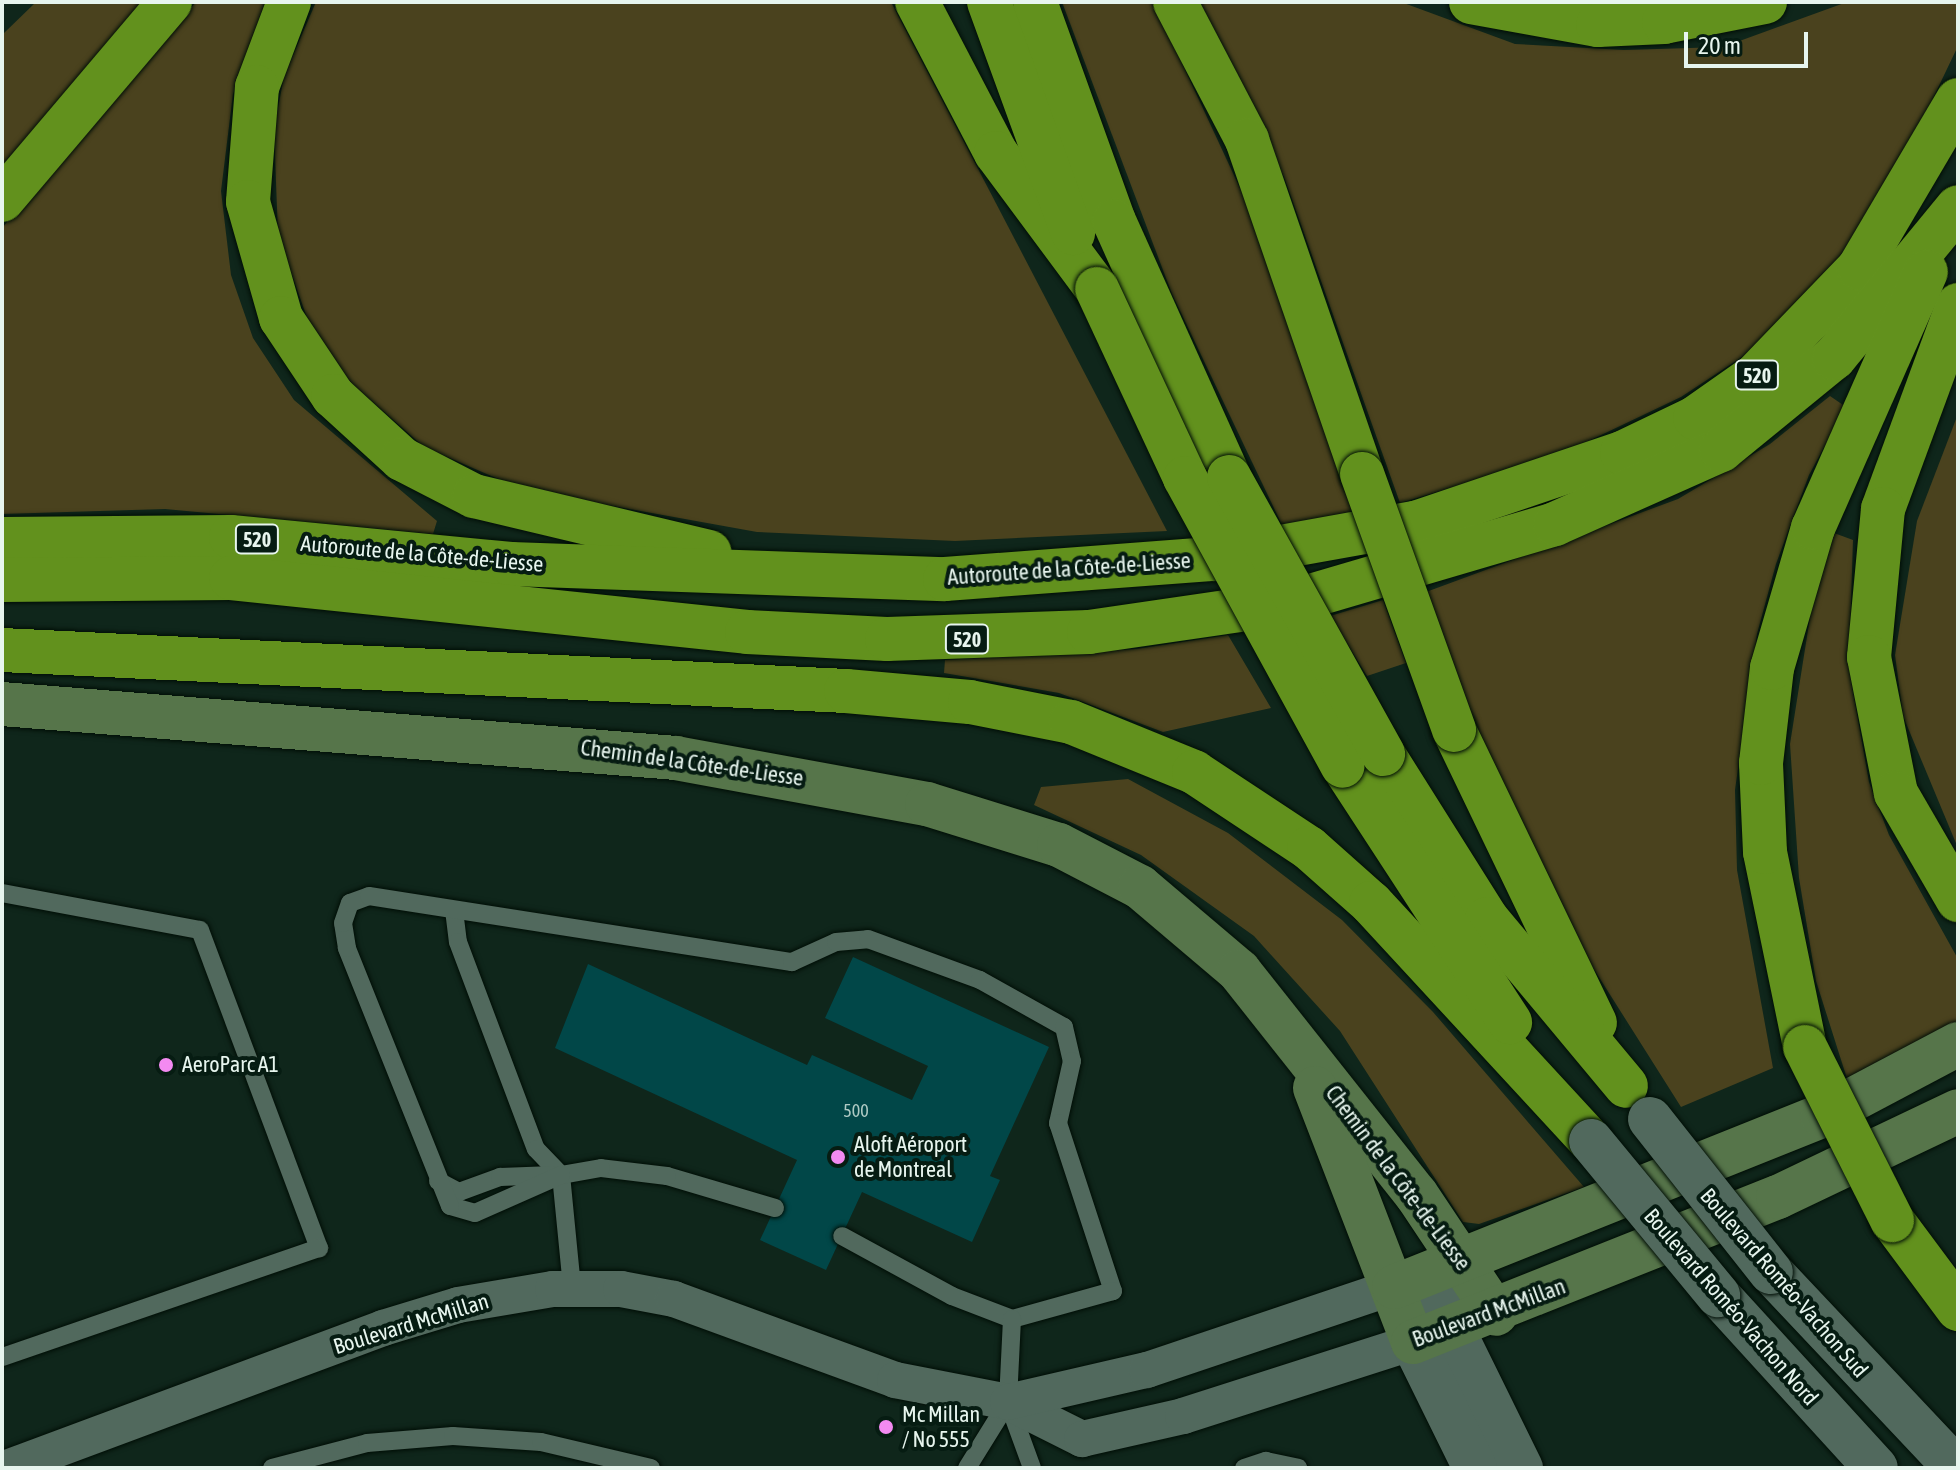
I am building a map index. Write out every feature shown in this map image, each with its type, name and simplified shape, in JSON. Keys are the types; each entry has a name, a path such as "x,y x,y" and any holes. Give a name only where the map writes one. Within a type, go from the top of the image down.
{"highway":[{"path":"2,200 170,2"},
{"path":"289,2 257,87 248,202 281,318 333,396 402,459 474,496 820,576"},
{"path":"917,2 996,153 1097,289"},
{"path":"989,2 1097,289 1192,491 1363,760 1591,1141"},
{"path":"1035,2 1114,221 1229,477 1363,760 1487,919 1638,1103"},
{"path":"1175,2 1247,140 1454,730 1638,1103"},
{"path":"1471,2 1524,16 1613,25 1700,17 1765,2"},
{"name":"Autoroute de la Côte-de-Liesse","path":"2,539 231,537 511,564 820,576 1010,576 1310,545 1415,523 1622,453 1727,398 1806,329 1897,212 1958,100"},
{"path":"1950,220 1813,528 1772,668 1761,763 1765,852 1805,1047 1892,1220 1958,1309"},
{"name":"Autoroute de la Côte-de-Liesse","path":"2,580 231,578 815,637 1024,636 1211,616 1451,559 1692,465 1809,382 1950,220"},
{"path":"1958,305 1880,522 1869,657 1896,793 1958,900"},
{"path":"2,650 970,702 1112,735 1232,794 1309,848 1371,903 1591,1141"}],"main road":[{"name":"Chemin de la Côte-de-Liesse","path":"2,704 612,750 958,811 1059,845 1140,887 1215,945 1298,1044 1428,1275 1496,1314"},
{"name":"Chemin de la Côte-de-Liesse","path":"1298,1044 1428,1275"},
{"name":"Boulevard McMillan","path":"1428,1275 1822,1116 1958,1044"},
{"name":"Boulevard McMillan","path":"1433,1336 1496,1314 1778,1197 1958,1111"}],"street":[{"name":"Boulevard Roméo-Vachon Sud","path":"1638,1103 1771,1272 1956,1468"},
{"name":"Boulevard Roméo-Vachon Nord","path":"1591,1141 1718,1295 1876,1468"},
{"path":"1428,1275 1433,1336 1475,1468"},
{"name":"Boulevard McMillan","path":"1008,1402 1147,1370 1428,1275"},
{"name":"Boulevard McMillan","path":"7,1468 424,1315 572,1288 621,1289 705,1307 895,1380 1008,1402 1082,1439 1183,1416 1433,1336"},
{"path":"1433,1336 1521,1468"}],"lane":[{"path":"2,893 200,930 319,1248 2,1357"},
{"path":"561,1175 475,1213 450,1206 343,923 350,903 369,896 792,962 836,942 868,939 1050,1014 1072,1043 1061,1139 1113,1291 1012,1319 952,1296 842,1236"},
{"path":"454,910 458,942 536,1149 561,1175 572,1288"},
{"path":"438,1181 459,1192 500,1177 631,1170 775,1208"},
{"path":"1012,1319 1008,1402 1032,1468"},
{"path":"967,1468 1008,1402"},
{"path":"272,1468 342,1447 453,1436 541,1442 651,1468"},
{"path":"1244,1468 1266,1461 1298,1468"}],"shaded area":[{"path":"36,2 144,2 2,168 2,35"},
{"path":"196,2 265,2 233,94 221,191 231,275 253,338 294,400 437,521 433,534 165,509 2,514 2,228"},
{"path":"316,2 891,2 1167,531 955,541 757,532 524,490 424,447 344,377 312,332 278,235 274,129 284,76"},
{"path":"1062,2 1154,3 1258,227 1357,515 1282,525 1172,294"},
{"path":"1195,2 1401,2 1515,44 1624,50 1723,47 1847,2 1958,2 1958,46 1879,211 1771,338 1681,397 1555,457 1400,503 1284,177"},
{"path":"1830,396 1846,407 1809,475 1776,564 1757,634 1735,790 1737,870 1773,1068 1681,1107 1578,944 1503,804 1426,592 1678,499 1770,444"},
{"path":"1958,414 1958,848 1903,716 1895,655 1917,521"},
{"path":"1834,533 1853,540 1849,669 1869,782 1889,835 1958,959 1958,1024 1849,1085 1816,981 1799,878 1790,744 1811,611"},
{"path":"1383,600 1406,663 1367,676 1330,616"},
{"path":"1228,635 1271,708 1163,732 1059,693 944,673 945,660 1136,649"},
{"path":"1128,779 1228,833 1342,920 1433,1012 1584,1187 1479,1224 1463,1222 1340,1031 1254,936 1141,855 1034,805 1041,787"}],"building":[{"path":"853,957 1049,1047 990,1176 1000,1180 972,1242 862,1192 826,1270 760,1240 797,1160 555,1048 588,964 807,1065 812,1055 912,1100 928,1066 825,1018"}],"place":[{"name":"AeroParc A1","path":"166,1065"},
{"name":"Aloft Aéroport de Montreal","path":"838,1157"},
{"name":"Mc Millan / No 555","path":"886,1427"}]}
